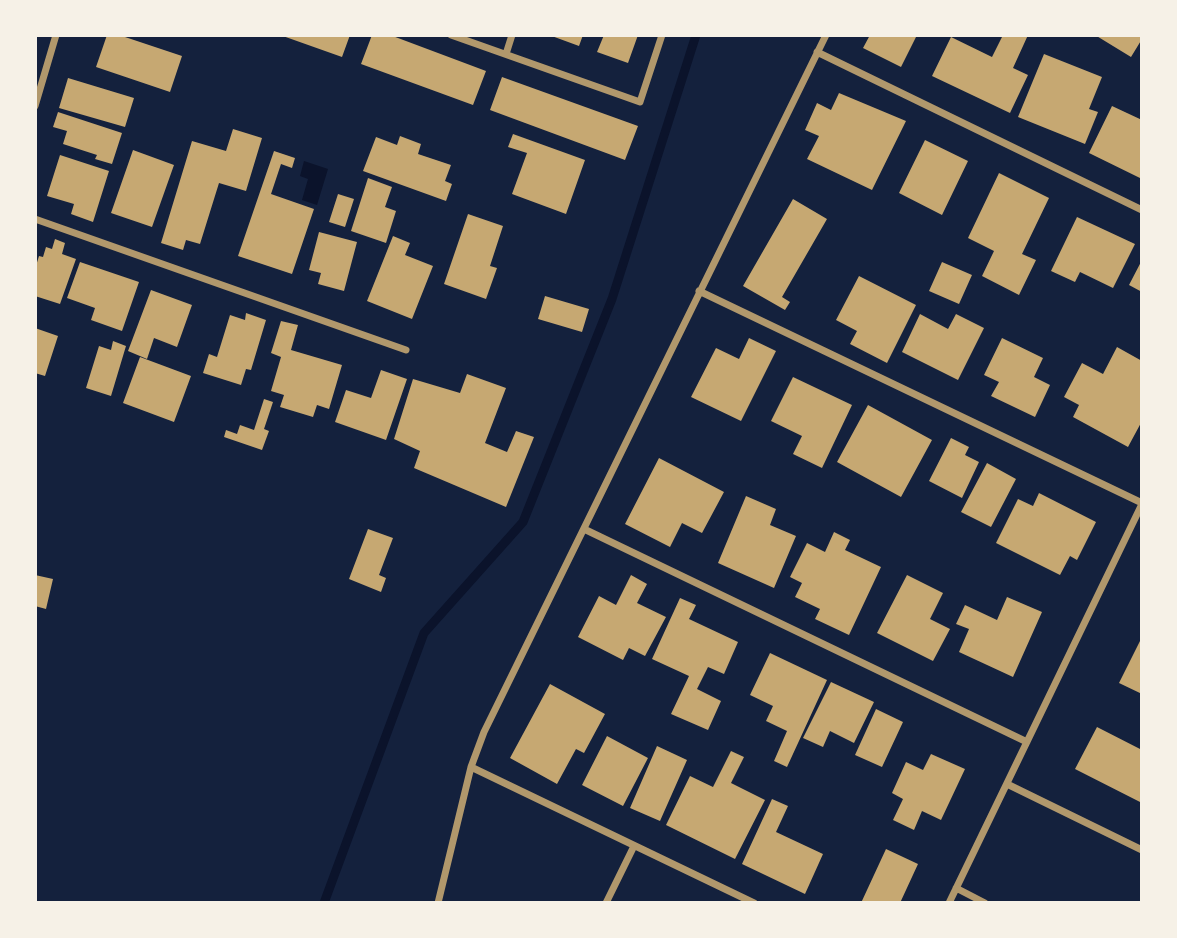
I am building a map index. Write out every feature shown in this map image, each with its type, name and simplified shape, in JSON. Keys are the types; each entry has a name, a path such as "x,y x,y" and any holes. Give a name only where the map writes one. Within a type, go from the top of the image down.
{"street":[{"path":"35,107 57,35"},
{"path":"451,35 640,102 662,35"},
{"path":"506,54 512,35"},
{"path":"438,903 471,767 499,700 825,35"},
{"path":"817,52 1142,210"},
{"path":"35,219 406,350"},
{"path":"699,290 1142,504 949,903"},
{"path":"584,529 1027,742"},
{"path":"471,767 754,903"},
{"path":"1007,784 1142,850"},
{"path":"606,903 634,845"},
{"path":"956,888 985,903"}],"water":[{"path":"304,161 328,169 317,205 302,200 308,179 300,176"}],"building":[{"path":"107,35 119,35 182,56 170,92 96,67"},
{"path":"280,35 350,35 342,57"},
{"path":"372,35 390,35 486,71 473,105 361,64"},
{"path":"549,35 583,35 579,46"},
{"path":"604,35 638,35 628,63 597,52"},
{"path":"870,35 917,35 901,67 863,48"},
{"path":"1003,35 1028,35 1013,68 1028,75 1010,113 932,76 951,37 992,57"},
{"path":"1095,35 1142,35 1142,39 1131,57"},
{"path":"1044,54 1102,77 1089,109 1098,112 1085,144 1018,117"},
{"path":"502,77 638,126 625,160 490,110"},
{"path":"68,78 134,98 125,127 59,108"},
{"path":"839,93 906,121 872,190 807,159 819,136 805,130 817,103 831,110"},
{"path":"1112,106 1142,120 1142,179 1089,153"},
{"path":"58,112 122,133 112,164 95,159 97,155 63,144 67,131 53,127"},
{"path":"233,129 262,138 246,191 219,183 200,244 186,240 183,250 161,243 192,141 226,151"},
{"path":"513,134 585,160 566,214 512,194 527,153 508,147"},
{"path":"400,136 421,144 418,154 451,165 445,181 452,184 446,201 363,171 376,137 397,145"},
{"path":"925,140 968,161 942,215 899,193"},
{"path":"133,150 174,165 152,227 111,213"},
{"path":"274,151 295,158 292,168 281,164 271,194 314,209 292,274 238,256"},
{"path":"60,155 109,171 93,222 71,214 74,204 47,196"},
{"path":"999,173 1049,198 1022,254 1036,260 1019,295 982,276 994,251 968,238"},
{"path":"368,178 392,187 385,207 396,211 386,243 351,231"},
{"path":"338,194 354,199 345,227 329,222"},
{"path":"793,199 827,219 782,297 790,302 785,310 743,286"},
{"path":"468,214 503,226 490,266 497,268 486,299 444,284"},
{"path":"1077,217 1135,244 1113,288 1080,272 1075,282 1051,271"},
{"path":"319,232 357,242 344,291 318,284 321,273 309,270"},
{"path":"393,236 410,243 405,255 433,266 412,319 367,301"},
{"path":"55,239 65,243 62,254 76,259 60,304 35,296 35,269 39,256 43,257 46,247 52,249"},
{"path":"1142,260 1142,292 1129,285"},
{"path":"80,262 139,282 122,331 91,320 95,308 67,298"},
{"path":"942,262 972,275 959,304 929,291"},
{"path":"859,276 916,305 887,363 850,344 857,331 836,320"},
{"path":"151,290 192,305 177,347 154,338 147,359 128,351"},
{"path":"545,296 589,309 582,332 538,319"},
{"path":"246,313 266,320 251,370 246,369 241,385 203,373 209,354 217,357 230,315 245,320"},
{"path":"920,314 948,329 956,314 984,328 958,380 902,352"},
{"path":"281,321 298,325 291,350 342,365 329,409 317,405 313,417 280,407 284,395 271,391 281,357 271,353"},
{"path":"35,328 58,336 45,376 35,373"},
{"path":"749,338 776,351 741,421 691,397 716,348 739,359"},
{"path":"1002,338 1043,358 1034,377 1050,385 1035,417 991,396 999,382 984,375"},
{"path":"113,341 126,346 111,396 86,388 99,346 111,350"},
{"path":"1117,347 1142,361 1142,421 1128,447 1073,417 1079,405 1064,397 1082,363 1103,374"},
{"path":"140,357 191,376 174,422 123,403"},
{"path":"381,370 407,379 386,440 335,422 346,390 371,398"},
{"path":"467,374 506,388 485,443 507,452 516,431 534,437 506,507 414,468 420,451 394,439 413,379 460,393"},
{"path":"793,377 852,405 822,468 793,454 802,436 771,421"},
{"path":"264,399 273,402 264,429 269,431 262,450 224,437 226,430 237,434 240,425 254,430"},
{"path":"868,405 932,440 901,497 837,462"},
{"path":"951,438 969,447 965,455 979,462 962,498 929,481"},
{"path":"659,458 724,492 702,533 682,523 670,547 625,524"},
{"path":"987,463 1016,479 991,527 961,512"},
{"path":"1039,493 1096,522 1077,560 1070,556 1060,575 996,543 1018,499 1033,506"},
{"path":"746,496 776,509 770,525 796,536 774,588 718,563"},
{"path":"368,529 393,538 379,575 386,578 381,592 349,579"},
{"path":"834,532 850,540 845,550 881,567 849,635 815,619 820,609 795,597 802,583 790,577 807,543 825,552"},
{"path":"35,575 53,579 46,609 35,606"},
{"path":"631,575 647,584 637,603 666,617 645,656 629,648 623,660 578,637 599,596 616,605"},
{"path":"907,575 943,593 930,619 950,629 933,661 877,633"},
{"path":"1007,597 1042,612 1013,677 959,652 969,629 956,624 965,605 997,620"},
{"path":"680,598 696,605 689,619 738,642 724,674 708,667 697,689 721,701 708,730 671,714 689,676 652,659"},
{"path":"1142,637 1142,694 1119,683"},
{"path":"770,653 827,680 787,767 774,761 787,731 766,721 773,706 750,695"},
{"path":"831,682 874,702 854,743 830,731 823,747 803,738"},
{"path":"550,684 605,714 584,753 576,749 557,784 510,758"},
{"path":"876,709 903,722 882,767 855,755"},
{"path":"1097,727 1142,750 1142,803 1075,769"},
{"path":"607,736 648,758 623,806 582,785"},
{"path":"657,746 687,760 660,821 630,808"},
{"path":"731,751 744,757 731,783 765,800 735,859 666,825 690,776 713,787"},
{"path":"931,754 965,769 941,820 922,811 914,830 893,820 903,799 892,793 906,762 923,770"},
{"path":"772,799 788,806 776,832 823,854 805,894 742,864"},
{"path":"886,849 918,864 900,903 861,903"}],"waterway":[{"path":"324,903 424,633 523,522 612,299 696,35"}]}
